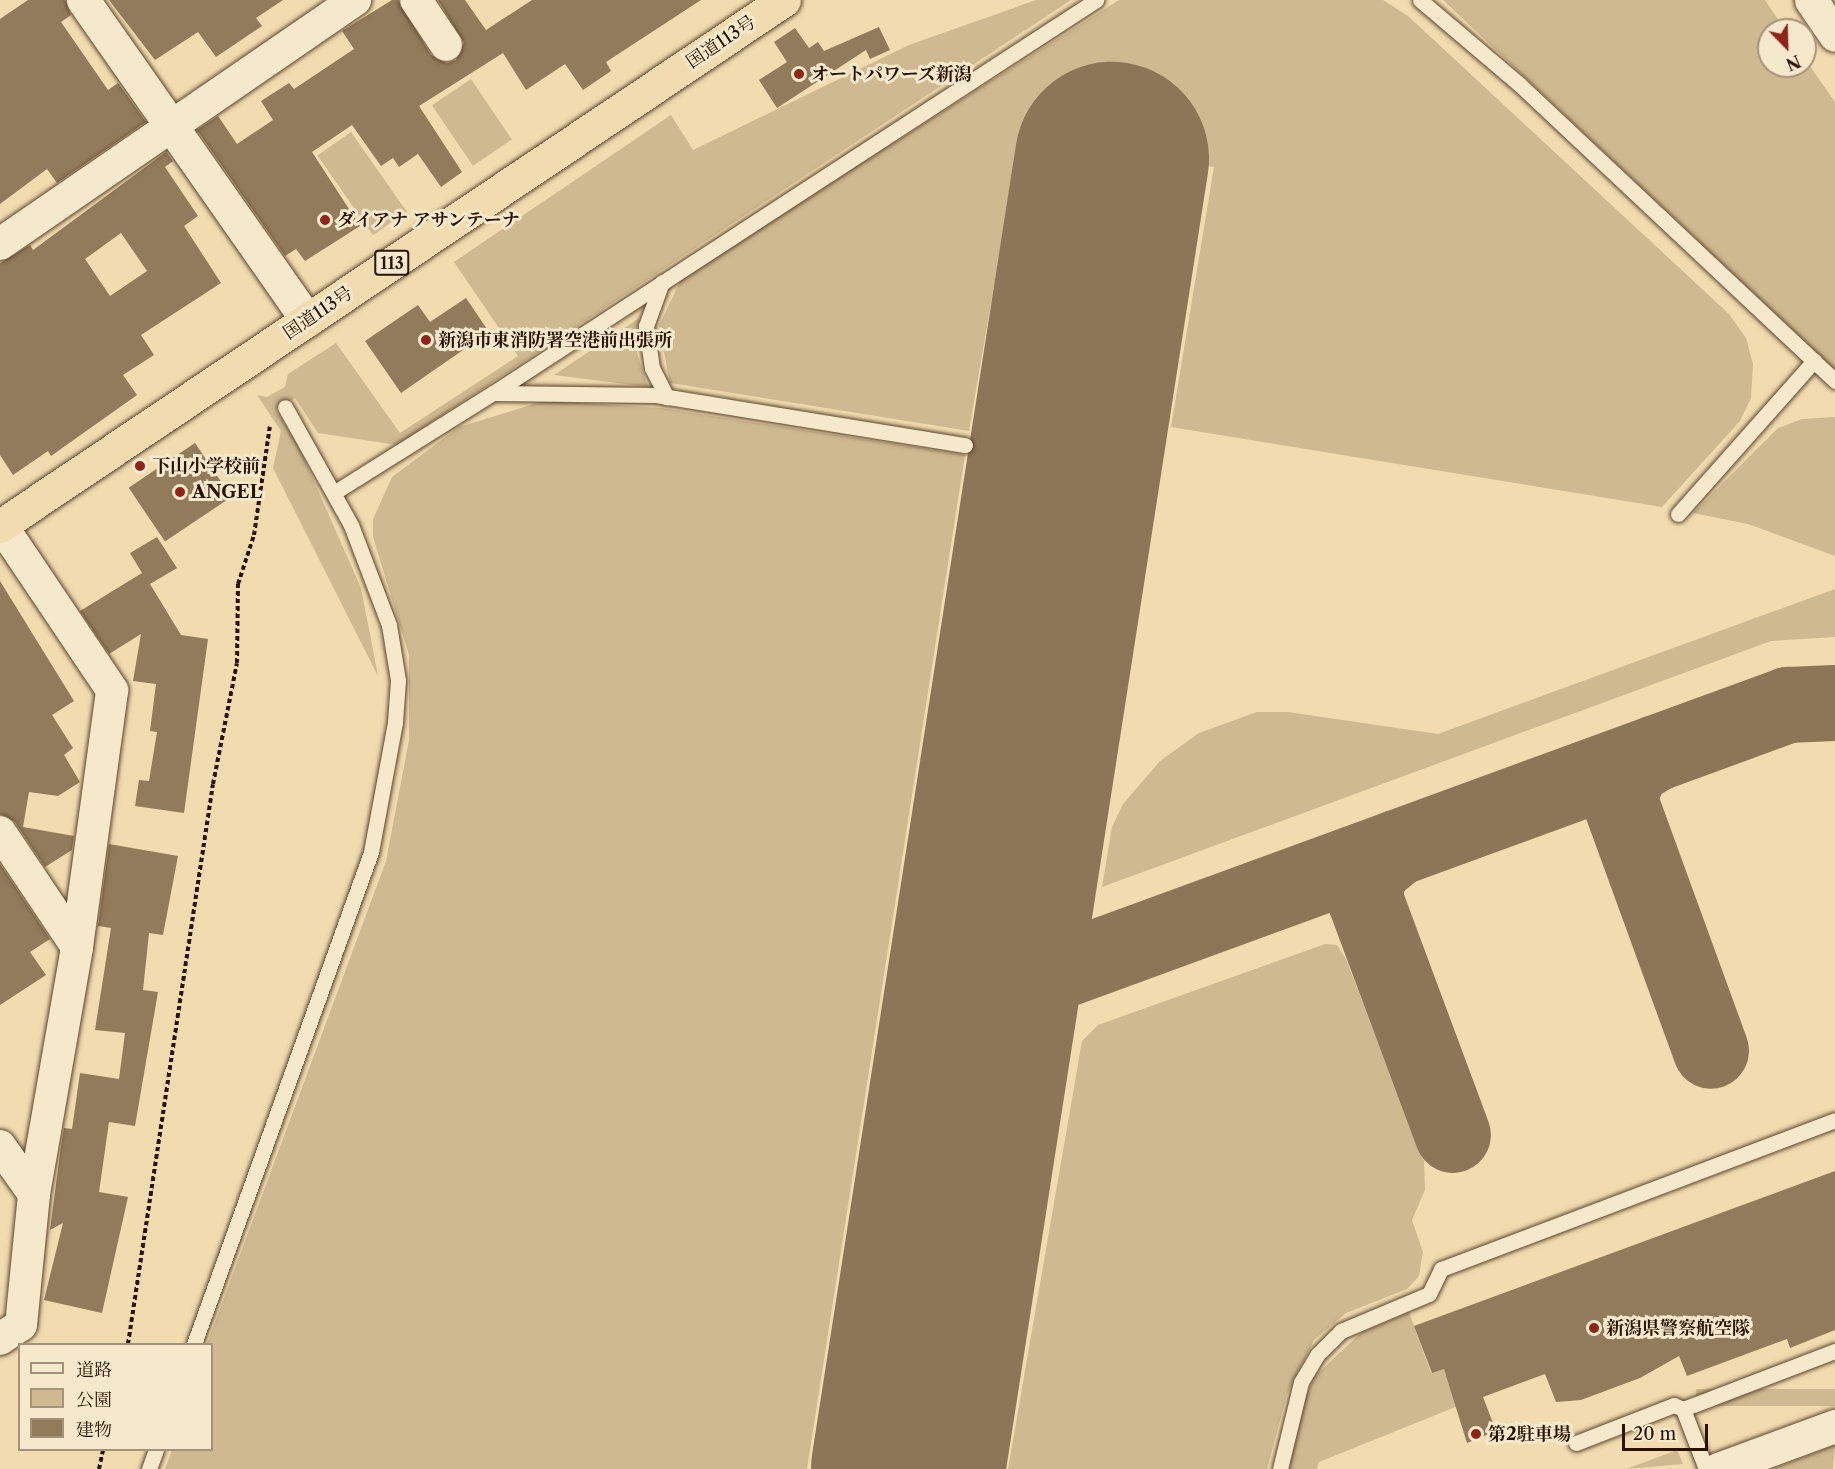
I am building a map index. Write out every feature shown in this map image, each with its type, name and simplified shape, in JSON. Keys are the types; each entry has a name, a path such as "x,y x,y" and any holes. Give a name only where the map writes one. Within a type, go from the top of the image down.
{"highway":[{"name":"国道113号","path":"1,525 784,0"}],"street":[{"path":"83,0 307,320"},
{"path":"0,244 355,0"},
{"path":"416,0 446,45"},
{"path":"1811,0 1835,34"},
{"path":"0,1339 21,1325 34,1194 76,947 112,690 1,525"},
{"path":"0,832 76,947"},
{"path":"0,1146 34,1194"},
{"path":"1718,1469 1835,1426"}],"lane":[{"path":"335,492 492,393 666,277 1096,0"},
{"path":"1420,0 1519,84 1835,381"},
{"path":"666,277 654,295 646,326 652,368 667,397"},
{"path":"1678,514 1814,361"},
{"path":"492,393 549,390 667,397 965,445"},
{"path":"194,1343 370,852 385,796 398,680 389,626 335,492 285,407"},
{"path":"1280,1469 1301,1382 1318,1354 1341,1331 1429,1294 1441,1269 1835,1120"},
{"path":"1576,1443 1674,1405 1683,1409 1835,1351"},
{"path":"1683,1409 1706,1469"},
{"path":"149,1469 155,1451"}],"path":[{"path":"128,1343 213,784 237,663 238,584 254,535 271,420 285,407"},
{"path":"99,1469 102,1451"}],"green space":[{"path":"1036,0 1071,0 397,445 318,433 295,398 276,410 298,445 361,588 378,676 273,468 281,431 257,395 267,397 285,387 288,374 336,343 400,433 518,356 454,262 671,115 693,150 909,45"},
{"path":"1119,0 1383,0 1408,16 1729,314 1746,338 1753,364 1751,398 1740,421 1662,507 1171,427 1214,167 1019,140 969,431 670,383 659,326 682,277"},
{"path":"1443,0 1765,0 1777,18 1757,18 1757,78 1817,76 1835,102 1835,370"},
{"path":"471,79 512,140 473,166 432,105"},
{"path":"351,132 407,211 373,235 317,156"},
{"path":"639,318 637,353 648,387 554,375"},
{"path":"544,401 661,408 965,455 807,1469 165,1469 172,1451 213,1451 213,1343 207,1343 386,861 409,740 409,655 373,537 373,519 392,477 459,427"},
{"path":"1835,417 1835,556 1748,524 1693,513 1778,428 1802,419"},
{"path":"1835,589 1835,637 1771,641 1102,887 1112,827 1123,804 1160,761 1199,733 1257,712 1288,712 1438,734"},
{"path":"1325,944 1337,945 1346,959 1424,1161 1425,1190 1412,1220 1423,1252 1419,1276 1407,1289 1346,1313 1314,1340 1287,1394 1267,1469 1008,1469 1082,1041 1098,1025"},
{"path":"1409,1312 1431,1373 1444,1369 1458,1406 1319,1462 1317,1469 1287,1469 1303,1401 1315,1376 1361,1333"},
{"path":"1696,1389 1835,1389 1835,1406 1696,1406"},
{"path":"1835,1445 1833,1469 1773,1469"},
{"path":"1677,1450 1683,1464 1626,1469"}],"building":[{"path":"28,0 65,0 71,15 61,22 108,90 118,83 146,122 57,183 47,169 0,204 0,19"},
{"path":"109,0 283,0 256,18 262,26 216,57 198,32 155,60"},
{"path":"392,0 398,0 431,55 447,63 456,60 464,43 438,0 465,0 486,30 532,0 701,0 606,62 611,71 583,90 565,64 526,90 503,53 419,106 462,172 441,187 418,154 399,167 393,158 381,166 352,125 312,152 360,226 305,261 296,249 285,256 197,130 218,116 237,144 273,120 261,101 289,83 294,89 354,49 342,31"},
{"path":"879,27 890,50 870,59 866,50 777,108 759,80 787,62 774,42 795,28 809,48 818,42 824,51"},
{"path":"166,152 173,161 165,167 198,216 184,226 221,283 141,335 154,355 123,375 137,395 51,456 48,451 13,475 0,455 0,263 30,245 33,250","holes":["121,233 147,271 110,296 85,259"]},
{"path":"466,298 489,332 401,393 365,341 418,305 430,322"},
{"path":"195,443 231,497 165,542 129,488"},
{"path":"157,537 177,568 150,584 181,635 208,639 184,813 135,806 139,780 149,781 157,732 150,731 156,684 133,681 141,634 109,654 80,611 142,573 130,553"},
{"path":"0,581 74,701 52,715 73,748 64,755 80,782 58,796 29,792 23,827 74,836 72,850 45,867 15,822 0,814"},
{"path":"109,844 178,856 163,935 149,933 143,990 158,992 135,1126 109,1122 99,1192 128,1197 102,1313 44,1300 63,1223 50,1230 61,1146 64,1128 72,1129 80,1073 119,1079 125,1033 95,1030 111,928 98,926"},
{"path":"0,864 50,939 30,952 46,975 0,1005"},
{"path":"1835,1171 1835,1330 1790,1348 1787,1339 1687,1376 1679,1356 1640,1378 1581,1400 1556,1402 1545,1374 1483,1397 1496,1431 1467,1443 1444,1369 1432,1373 1414,1326"}],"taxiway":[{"path":"963,1101 991,1013 1022,985 1788,705 1835,703"},
{"path":"1656,753 1631,768 1619,798 1711,1051"},
{"path":"1397,848 1371,869 1364,896 1453,1135"}],"runway":[{"path":"908,1469 1112,159"}],"place":[{"name":"オートパワーズ新潟","path":"799,74"},
{"name":"ダイアナ アサンテーナ","path":"325,220"},
{"name":"新潟市東消防署空港前出張所","path":"426,340"},
{"name":"下山小学校前","path":"140,466"},
{"name":"ANGEL","path":"180,492"},
{"name":"新潟県警察航空隊","path":"1594,1328"},
{"name":"第2駐車場","path":"1476,1434"}]}
